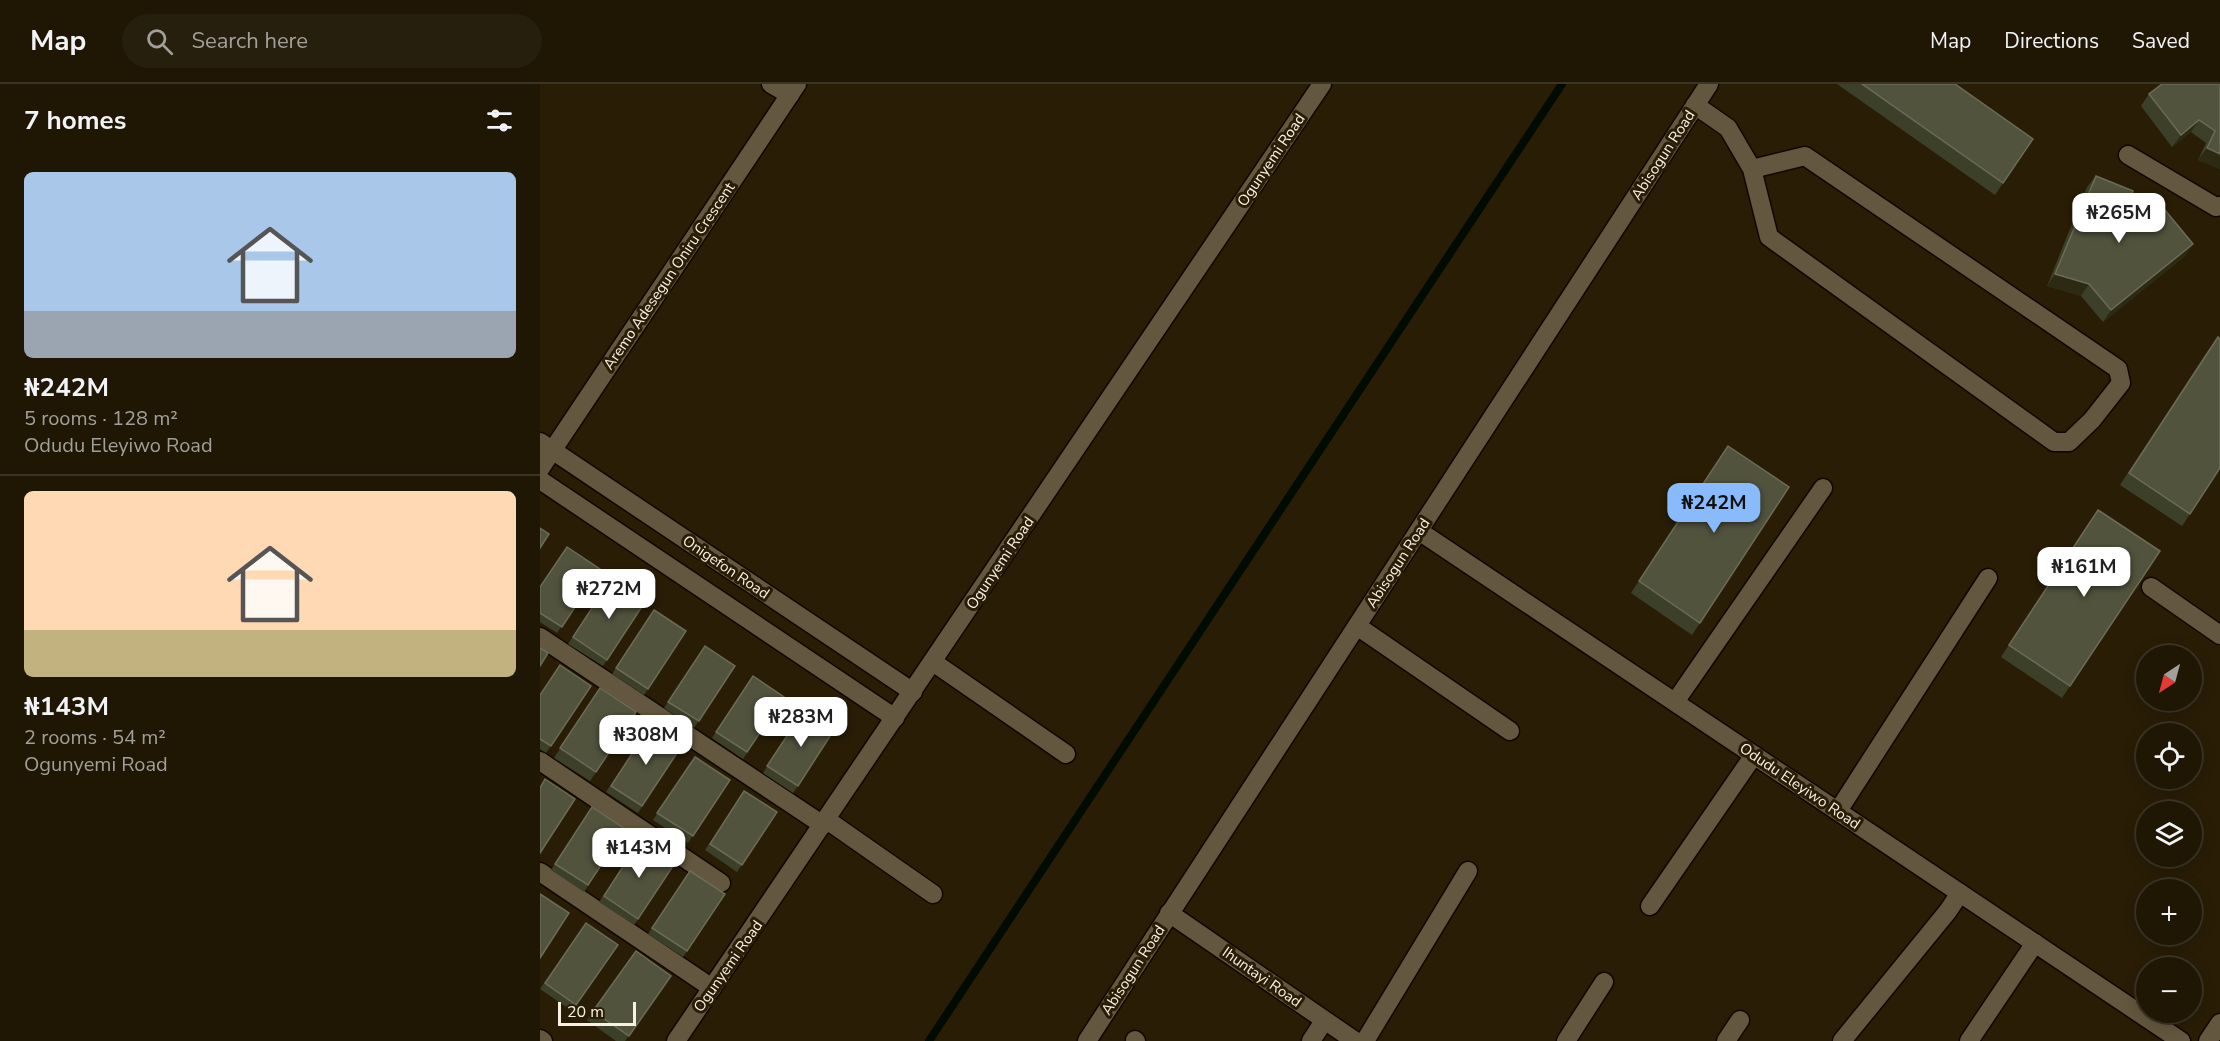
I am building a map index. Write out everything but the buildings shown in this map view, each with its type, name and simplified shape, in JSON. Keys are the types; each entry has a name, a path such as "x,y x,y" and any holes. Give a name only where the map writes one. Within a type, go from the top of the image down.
{"street":[{"path":"771,84 793,90"},
{"name":"Ogunyemi Road","path":"676,1041 1322,84"},
{"name":"Abisogun Road","path":"1087,1041 1709,84"},
{"name":"Aremo Adesegun Oniru Crescent","path":"540,469 546,446 793,90"},
{"path":"1695,105 1728,128 1752,169 1769,237 2054,442 2069,442 2092,420 2121,383 2118,369 1805,156 1752,169"},
{"path":"2128,155 2216,207 2220,206"},
{"name":"Onigefon Road","path":"546,446 913,692"},
{"name":"Onigefon Road","path":"540,480 895,718"},
{"path":"1675,702 1823,488"},
{"name":"Odudu Eleyiwo Road","path":"1419,531 2181,1041"},
{"path":"1838,812 1988,578"},
{"path":"2151,587 2220,635"},
{"path":"1356,626 1510,731"},
{"path":"540,637 933,894"},
{"path":"933,662 1066,754"},
{"path":"1650,906 1754,755"},
{"path":"540,761 721,883"},
{"path":"540,872 712,988"},
{"path":"1365,1041 1468,872"},
{"path":"1842,1041 1948,911 1960,893"},
{"name":"Ihuntayi Road","path":"1169,913 1355,1041"},
{"path":"1969,1041 2035,943"},
{"path":"1566,1041 1604,982"},
{"path":"1726,1041 1740,1020"},
{"path":"1311,1041 1324,1021"},
{"path":"2208,1041 2220,1023"}],"waterway":[{"path":"929,1041 1562,84"}]}
